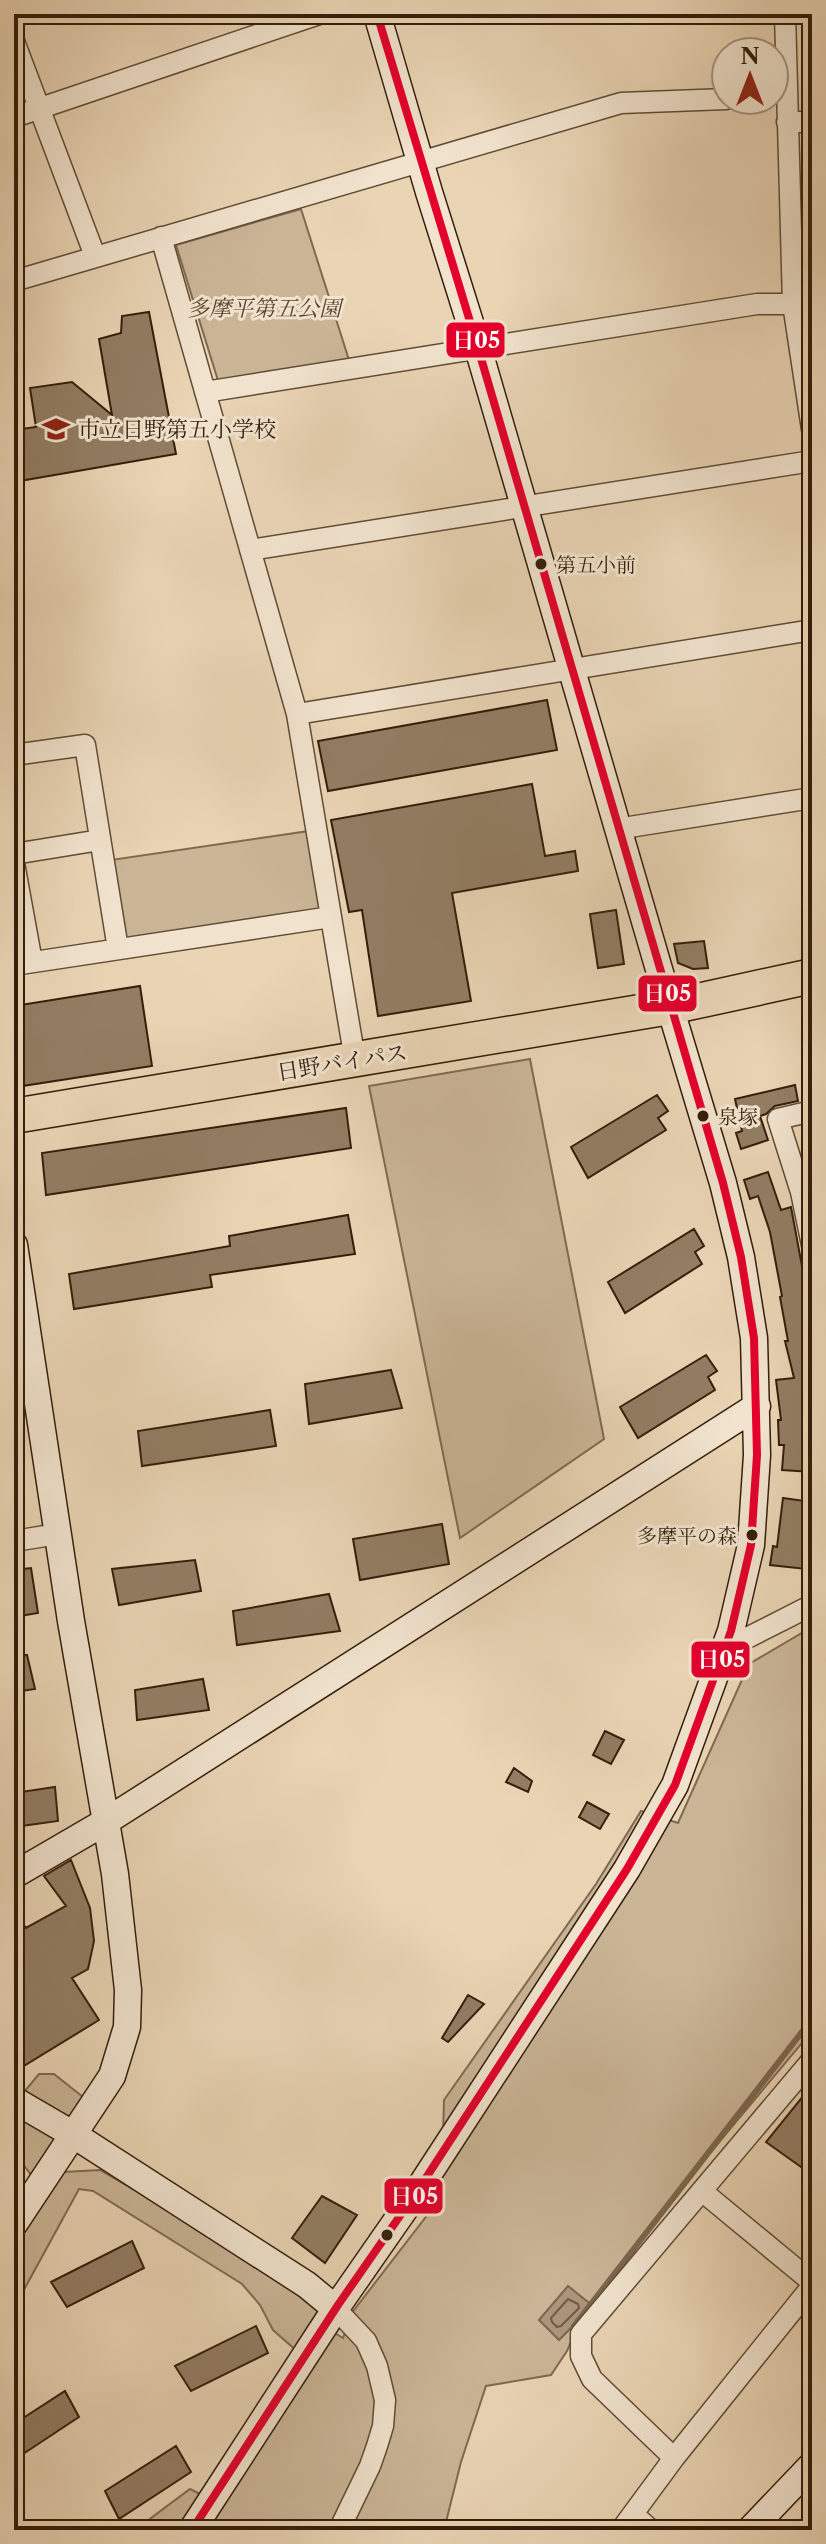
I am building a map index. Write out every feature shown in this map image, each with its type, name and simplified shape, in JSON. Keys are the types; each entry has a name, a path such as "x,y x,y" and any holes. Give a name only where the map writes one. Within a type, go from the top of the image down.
{"highway":[{"name":"日野バイパス","path":"14,1116 670,1007 812,976"},
{"name":"日野バイパス","path":"670,1007 812,994"}],"street":[{"path":"14,117 319,14"},
{"path":"192,2530 627,1869 675,1785 728,1638 751,1545 757,1455 754,1338 741,1257 723,1183 377,14"},
{"path":"784,36 785,14"},
{"path":"14,41 95,256"},
{"path":"14,281 621,103 710,100"},
{"path":"785,116 812,429"},
{"path":"787,122 812,122"},
{"path":"161,237 297,714 355,1060"},
{"path":"205,392 757,304 802,304"},
{"path":"250,550 812,461"},
{"path":"297,714 812,630"},
{"path":"14,755 85,745 118,949"},
{"path":"617,829 812,798"},
{"path":"14,854 100,840"},
{"path":"14,863 23,963 331,917"},
{"path":"812,1111 778,1119 801,1192 812,1245"},
{"path":"14,1245 21,1332 58,1534 124,1938 128,1990 127,2027 112,2076 14,2224"},
{"path":"14,1875 105,1822 757,1406"},
{"path":"14,1541 58,1534"},
{"path":"728,1638 749,1637 812,1605"},
{"path":"674,2458 592,2379 581,2356 581,2334 812,2060"},
{"path":"14,2100 74,2135 307,2285 336,2309 366,2341 377,2366 385,2400 383,2426 370,2466 339,2530"},
{"path":"651,2530 627,2522 812,2284 703,2192"},
{"path":"750,2530 812,2465"}],"green space":[{"name":"多摩平第五公園","path":"301,209 349,360 220,387 176,245"},
{"path":"316,830 331,917 118,949 104,861"},
{"path":"530,1059 604,1439 460,1538 369,1086"},
{"path":"812,1627 812,2031 689,2178 602,2289 601,2301 575,2333 551,2375 486,2386 461,2462 444,2530 135,2530 190,2489 216,2502 307,2360 273,2330 260,2305 242,2284 93,2191 79,2189 14,2308 14,2241 46,2195 14,2152 14,2104 39,2074 54,2074 88,2101 63,2172 100,2170 172,2212 318,2308 316,2330 328,2329 343,2338 351,2314 435,2205 442,2170 444,2100 596,1884 641,1811 678,1823 749,1664"}],"water":[{"path":"568,2286 593,2306 559,2340 539,2320"}],"building":[{"path":"149,312 176,454 14,482 14,430 36,427 30,388 72,382 112,415 99,339 121,333 122,316"},
{"path":"547,700 557,750 328,791 318,741"},
{"path":"532,784 545,856 575,851 578,871 452,893 471,1001 378,1016 362,910 349,912 331,820"},
{"path":"616,910 624,964 598,968 590,914"},
{"path":"704,941 708,968 693,969 678,963 674,944"},
{"path":"140,986 152,1066 16,1087 14,1006"},
{"path":"795,1085 798,1101 775,1106 760,1116 768,1140 741,1149 736,1133 742,1131 735,1099"},
{"path":"657,1095 668,1111 658,1118 666,1130 588,1178 571,1147"},
{"path":"346,1108 351,1148 46,1195 42,1153"},
{"path":"768,1172 781,1210 791,1207 812,1320 812,1472 782,1470 784,1445 779,1445 778,1420 781,1420 776,1380 794,1378 785,1341 788,1341 782,1296 770,1232 758,1196 750,1199 744,1180"},
{"path":"348,1215 355,1254 210,1275 212,1287 74,1309 69,1274 230,1246 229,1236"},
{"path":"694,1229 704,1246 695,1252 702,1264 625,1313 608,1282"},
{"path":"706,1355 717,1371 708,1377 715,1390 638,1438 620,1407"},
{"path":"391,1370 402,1408 309,1424 305,1384"},
{"path":"270,1410 276,1446 142,1466 138,1431"},
{"path":"783,1498 812,1502 812,1549 806,1548 806,1569 770,1565 773,1546 777,1547"},
{"path":"442,1524 449,1564 360,1580 353,1539"},
{"path":"195,1560 201,1591 119,1605 112,1569"},
{"path":"31,1568 38,1613 14,1617 14,1570"},
{"path":"329,1594 340,1631 237,1645 233,1611"},
{"path":"27,1655 35,1689 14,1692 14,1657"},
{"path":"203,1679 209,1710 137,1720 135,1690"},
{"path":"605,1731 624,1740 611,1764 593,1755"},
{"path":"514,1768 532,1781 528,1792 506,1782"},
{"path":"55,1787 58,1821 14,1827 14,1793"},
{"path":"587,1802 609,1814 600,1829 579,1817"},
{"path":"71,1860 90,1908 94,1941 88,1969 72,1978 99,2020 14,2072 14,1910 26,1928 66,1906 44,1876"},
{"path":"468,1995 484,2004 448,2042 442,2038"},
{"path":"812,2085 812,2154 801,2167 766,2142"},
{"path":"322,2196 357,2215 325,2263 292,2238"},
{"path":"132,2241 144,2268 67,2307 51,2282"},
{"path":"256,2326 268,2353 191,2391 175,2366"},
{"path":"65,2391 79,2417 14,2460 14,2424"},
{"path":"176,2446 191,2472 119,2519 105,2491"}],"waterway":[{"path":"574,2326 812,2019"}],"transit line":[{"name":"日05","path":"192,2530 627,1869 675,1785 731,1631 751,1545 757,1455 754,1338 741,1257 723,1183 377,14"}],"place":[{"name":"市立日野第五小学校","path":"56,429"},
{"name":"第五小前","path":"541,564"},
{"name":"泉塚","path":"703,1116"},
{"name":"多摩平の森","path":"752,1535"}]}
